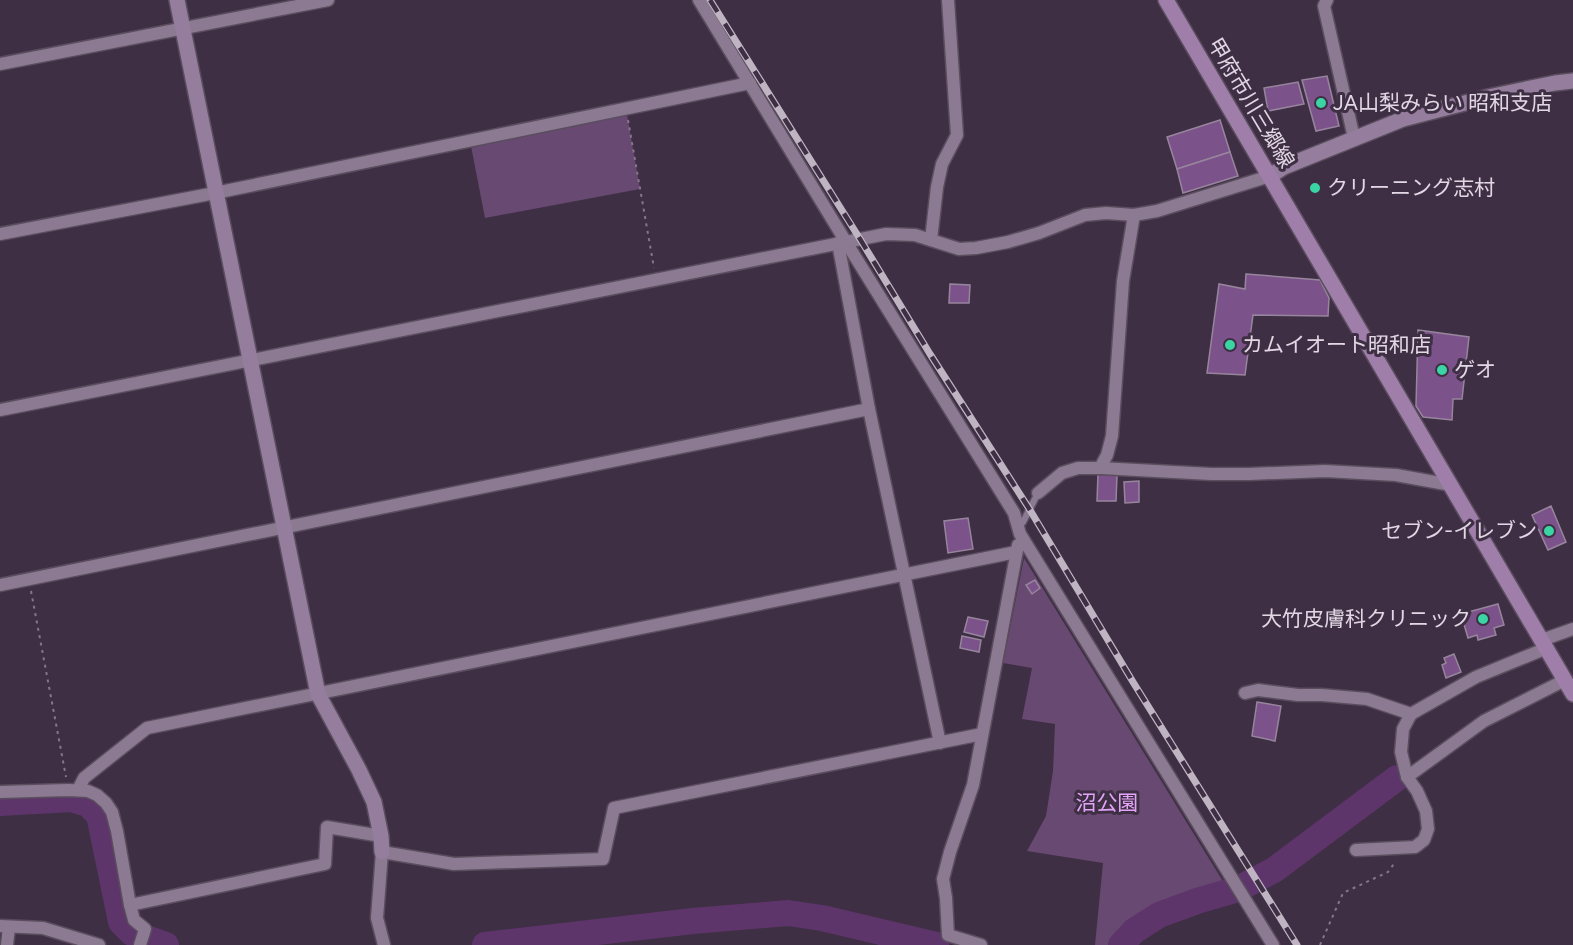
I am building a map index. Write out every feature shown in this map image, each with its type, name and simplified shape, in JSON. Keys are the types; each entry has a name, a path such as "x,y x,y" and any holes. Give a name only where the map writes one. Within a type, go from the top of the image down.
{"main road":[{"name":"甲府市川三郷線","path":"1166,0 1573,694"}],"street":[{"path":"177,0 318,694 374,802 382,852 377,918 384,945"},
{"path":"0,64 328,0"},
{"path":"699,0 750,83 842,243 1014,513 1273,945"},
{"path":"931,240 942,164 957,135 948,0"},
{"path":"1328,0 1324,6 1354,138"},
{"path":"0,410 886,234 915,235 959,249 976,248 1039,233 1085,215 1106,213 1134,215 1158,211 1270,176 1284,167 1403,119 1488,97 1573,81"},
{"path":"0,234 215,193 750,83"},
{"path":"1100,468 1107,455 1112,436 1123,281 1134,215"},
{"path":"842,243 869,409 940,743"},
{"path":"0,585 869,409"},
{"path":"1038,493 1062,473 1078,468 1221,474 1325,471 1396,475 1451,485"},
{"path":"981,945 948,935 943,879 973,785 1022,528"},
{"path":"73,790 84,778 147,728 1016,552"},
{"path":"1356,850 1415,847 1424,840 1428,829 1426,811 1417,790 1407,777 1401,752 1402,729 1411,714 1476,677 1573,629"},
{"path":"1407,777 1484,721 1565,680"},
{"path":"1245,693 1258,690 1367,699 1411,714"},
{"path":"382,852 454,864 603,859 614,808 982,734"},
{"path":"0,792 88,790 106,803 112,812 117,831 134,920 145,929 140,945"},
{"path":"130,905 325,864 327,827 381,836"},
{"path":"7,945 4,926 43,928 99,945"}],"lane":[{"path":"1022,528 1038,493"}],"path":[{"path":"626,109 656,280"},
{"path":"29,579 73,790"},
{"path":"1320,945 1343,893 1388,872 1404,848"}],"green space":[{"path":"626,109 640,189 485,218 470,141"},
{"name":"沼公園","path":"1024,558 1224,883 1160,903 1127,925 1108,945 1095,945 1103,863 1027,851 1046,816 1053,771 1055,724 1022,719 1032,668 1003,663"}],"building":[{"name":"JA山梨みらい 昭和支店","path":"1327,76 1339,126 1316,131 1302,80"},
{"path":"1298,82 1304,104 1268,111 1264,88"},
{"path":"1220,120 1230,152 1177,169 1167,137"},
{"path":"1230,152 1238,176 1183,193 1177,169"},
{"name":"カムイオート昭和店","path":"1246,274 1320,280 1329,298 1328,316 1253,315 1245,375 1207,373 1219,284 1245,289"},
{"path":"950,284 970,285 969,303 949,303"},
{"path":"1418,330 1469,337 1462,399 1453,399 1452,420 1423,417 1416,406"},
{"path":"1098,474 1117,475 1116,501 1097,501"},
{"path":"1139,481 1139,502 1125,503 1124,482"},
{"path":"1551,506 1566,542 1548,550 1532,515"},
{"path":"968,518 973,549 948,553 944,521"},
{"path":"1035,580 1040,588 1032,594 1026,585"},
{"name":"大竹皮膚科クリニック","path":"1498,604 1504,625 1494,628 1496,635 1478,640 1477,635 1468,638 1461,614"},
{"path":"968,617 988,621 984,637 964,632"},
{"path":"962,636 981,640 979,652 960,648"},
{"path":"1454,654 1461,672 1446,678 1442,665 1446,663 1444,658"},
{"path":"1257,702 1281,706 1275,741 1252,736"}],"waterway":[{"path":"1121,945 1134,931 1159,915 1238,889 1274,870 1397,778"},
{"path":"0,803 71,799 88,804 99,815 121,922 132,933 166,945"},
{"path":"485,945 693,921 788,913 822,918 936,945"}],"railway":[{"path":"710,0 1030,510 1133,682 1297,945"}],"place":[{"name":"JA山梨みらい 昭和支店","path":"1321,103"},
{"name":"クリーニング志村","path":"1315,188"},
{"name":"カムイオート昭和店","path":"1230,345"},
{"name":"ゲオ","path":"1442,370"},
{"name":"セブン-イレブン","path":"1549,531"},
{"name":"大竹皮膚科クリニック","path":"1483,619"}]}
